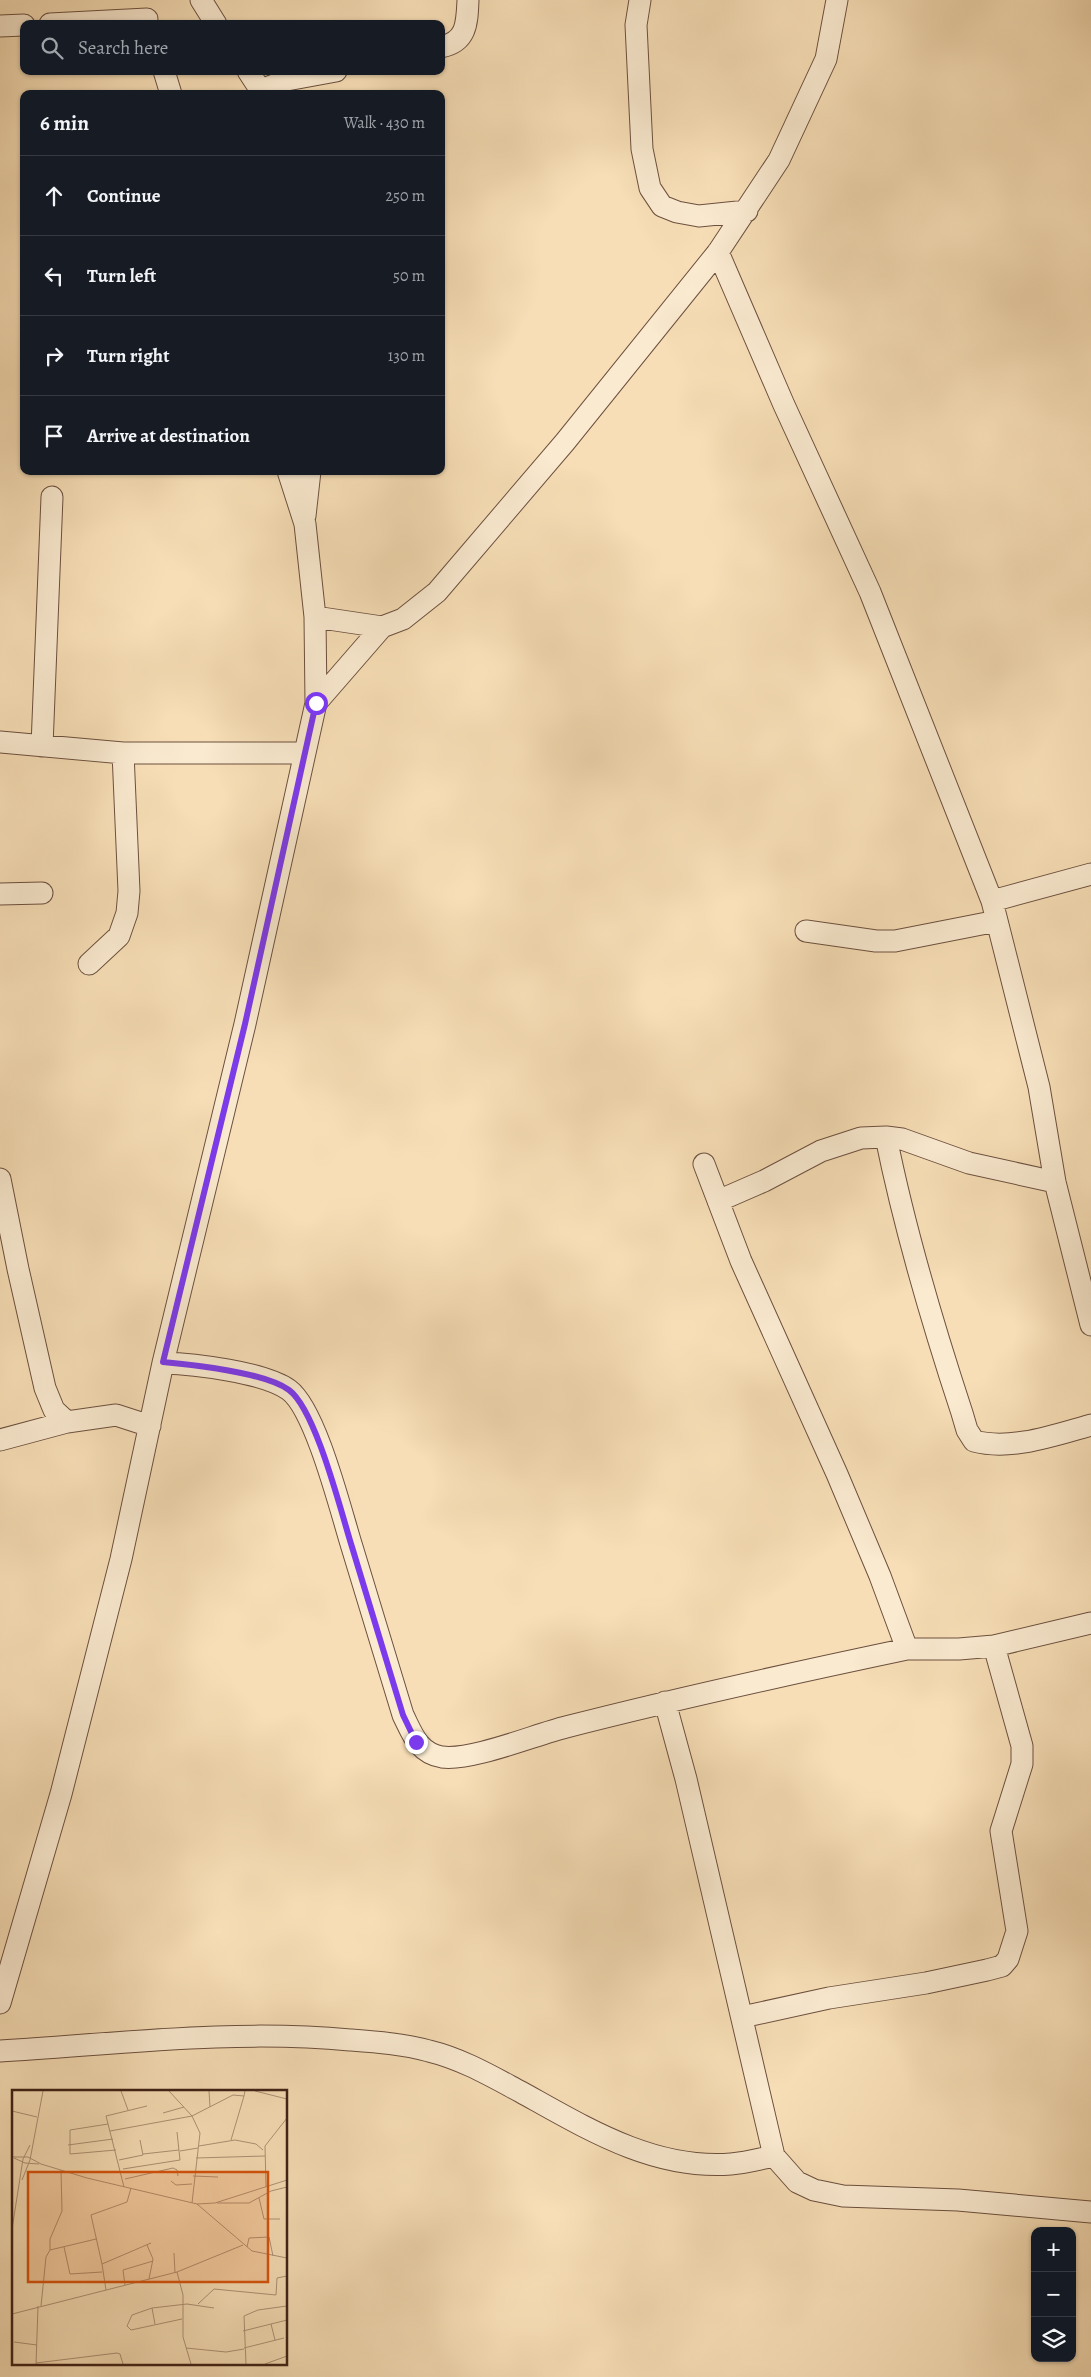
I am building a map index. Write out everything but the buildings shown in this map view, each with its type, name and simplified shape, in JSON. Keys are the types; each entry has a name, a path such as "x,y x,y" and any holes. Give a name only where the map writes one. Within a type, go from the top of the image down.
{"street":[{"path":"201,0 214,20"},
{"path":"445,47 451,46 461,38 466,26 468,0"},
{"path":"640,0 636,25 642,149 650,188 662,206 677,212 698,216 746,211"},
{"path":"316,703 382,627 403,619 437,592 565,442 718,252 779,160 826,59 837,0"},
{"path":"88,20 146,14"},
{"path":"0,26 20,25"},
{"path":"165,75 170,90"},
{"path":"251,75 261,90"},
{"path":"266,90 287,80 314,75"},
{"path":"718,252 784,405 870,592 994,911 1038,1087 1054,1182 1091,1325"},
{"path":"0,2003 61,1794 121,1559 163,1362 245,1024 316,703 315,617 304,524 289,475"},
{"path":"304,524 310,475"},
{"path":"42,746 52,497"},
{"path":"315,617 382,627"},
{"path":"0,742 123,753 304,753"},
{"path":"89,964 119,936 127,914 129,891 123,753"},
{"path":"806,932 876,941 895,941 994,911 1091,874"},
{"path":"0,894 42,893"},
{"path":"718,1201 764,1181 821,1151 861,1138 886,1137 902,1139 970,1163 1054,1182"},
{"path":"886,1137 901,1209 924,1289 967,1430 974,1441 985,1444 1007,1445 1091,1425"},
{"path":"704,1164 741,1261 837,1474 880,1576 907,1649"},
{"path":"0,1179 45,1388 54,1410 66,1422"},
{"path":"163,1362 200,1365 249,1375 287,1388 298,1398 324,1455 403,1715 416,1742 426,1752 440,1756 469,1755 552,1730 665,1702 907,1649 945,1650 994,1646 1091,1623"},
{"path":"0,1440 66,1422 116,1415 150,1426"},
{"path":"742,2017 830,1998 926,1983 987,1970 1002,1966 1008,1959 1017,1932 1001,1831 1022,1764 1022,1746 994,1646"},
{"path":"665,1702 686,1779 774,2156 797,2182 814,2190 843,2196 958,2200 1091,2212"},
{"path":"0,2052 209,2036 287,2035 389,2044 430,2051 474,2067 608,2140 664,2158 700,2164 731,2164 774,2156"}],"route":[{"path":"316,703 245,1024 163,1362 200,1365 249,1375 287,1388 298,1398 324,1455 403,1715 416,1742"}]}
